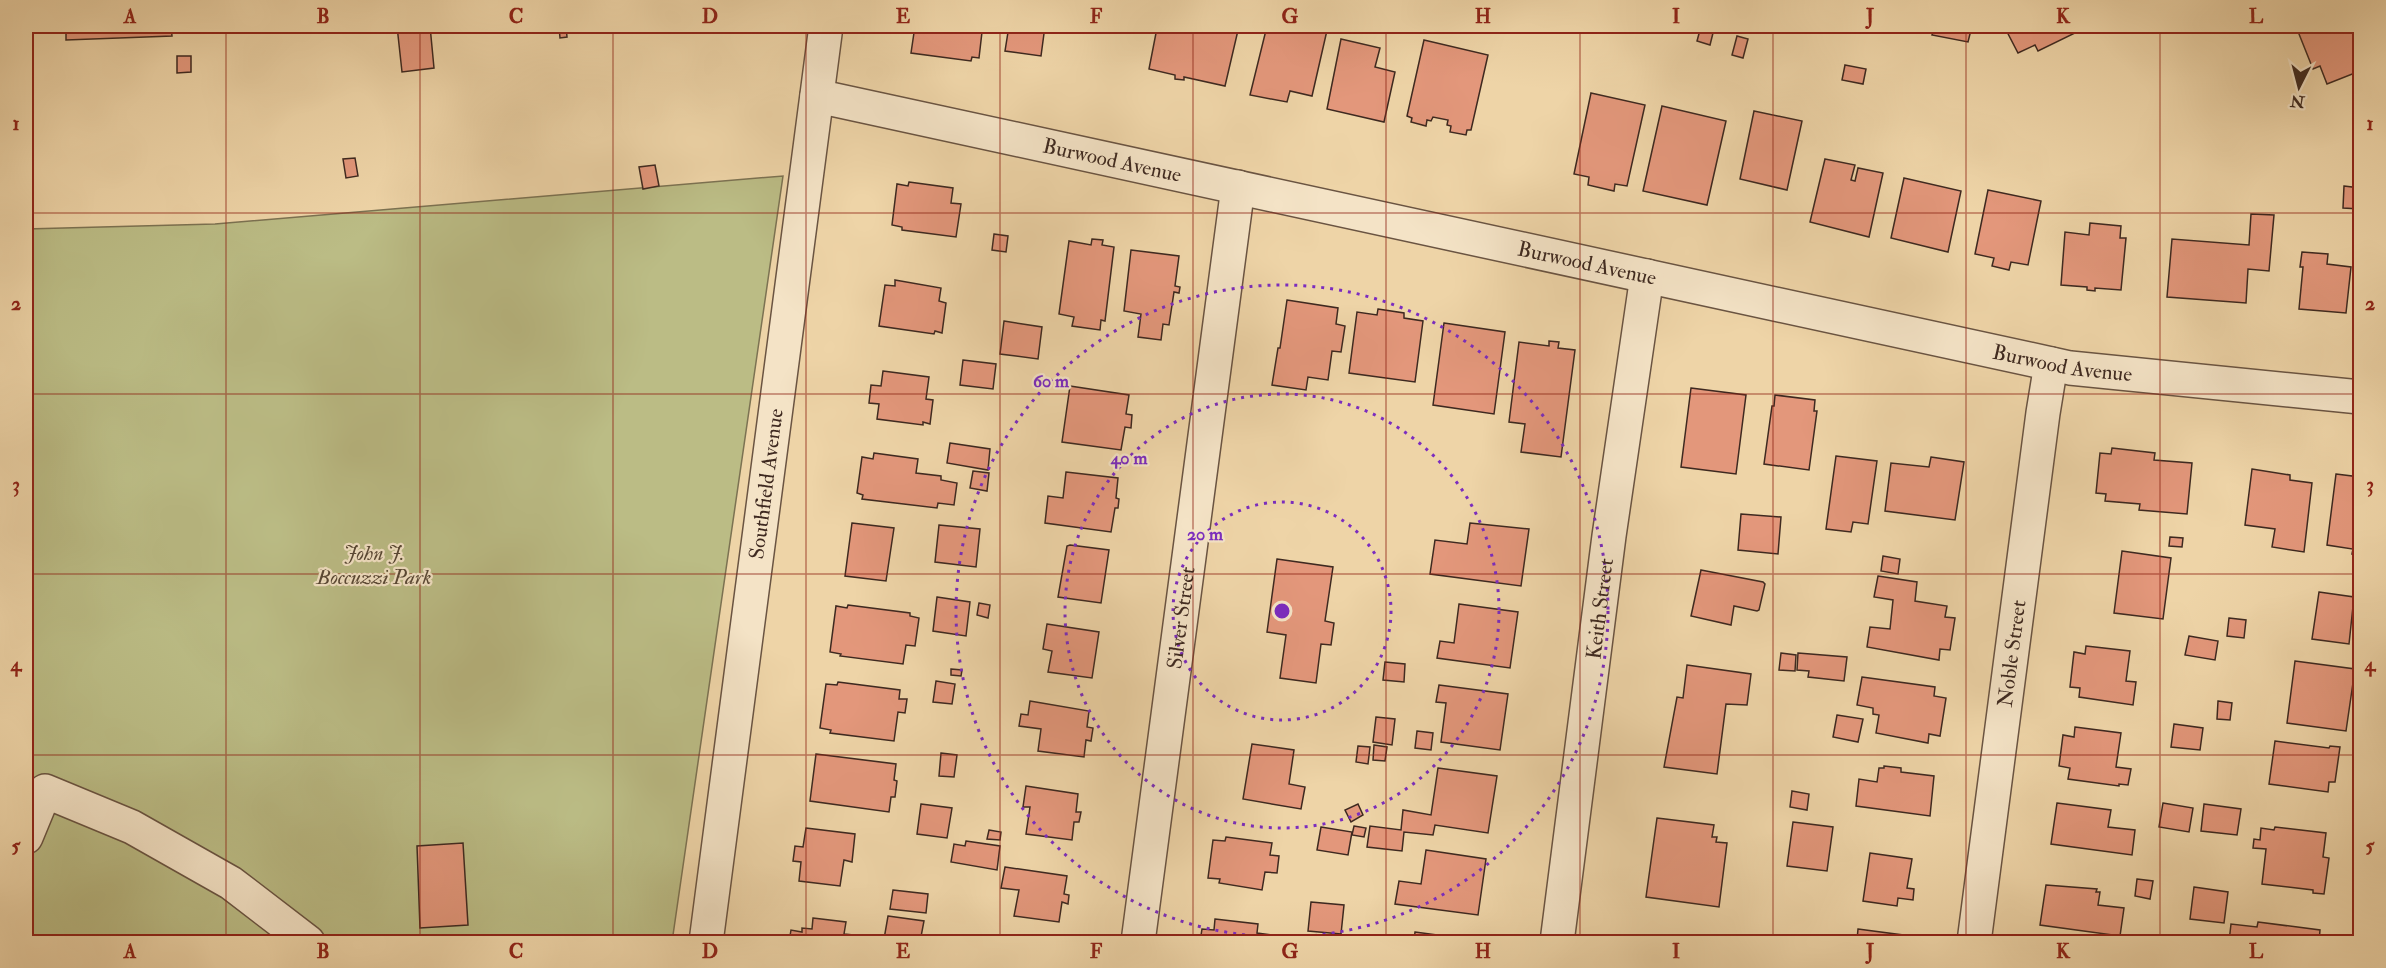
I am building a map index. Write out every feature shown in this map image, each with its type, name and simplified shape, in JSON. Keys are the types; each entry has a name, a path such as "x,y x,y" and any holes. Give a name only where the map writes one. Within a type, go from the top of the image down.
{"street":[{"name":"Southfield Avenue","path":"705,942 826,26"},
{"name":"Burwood Avenue","path":"816,96 2051,364 2216,384 2361,397"},
{"name":"Silver Street","path":"1138,942 1238,187"},
{"name":"Keith Street","path":"1557,942 1609,536 1647,276"},
{"name":"Noble Street","path":"1974,942 2051,364"},
{"path":"26,837 35,787 132,826 231,883 299,940"}],"green space":[{"name":"John J. Boccuzzi Park","path":"783,176 672,942 26,942 26,229 215,224"}],"building":[{"path":"66,26 171,26 172,36 66,40"},
{"path":"292,26 338,26 293,28"},
{"path":"397,26 430,26 434,68 402,72"},
{"path":"559,26 566,26 567,37 560,38"},
{"path":"723,26 757,26 757,29 723,30"},
{"path":"915,26 975,26 974,32 982,32 979,58 972,57 971,61 911,53"},
{"path":"1009,26 1045,26 1041,56 1005,51"},
{"path":"1160,26 1198,28 1199,26 1239,26 1225,86 1184,77 1184,80 1175,79 1175,75 1149,69 1156,33 1159,33"},
{"path":"1267,26 1328,26 1312,96 1290,91 1287,102 1250,95"},
{"path":"1930,26 1972,26 1968,42 1932,35 1933,32 1928,31"},
{"path":"2004,26 2071,26 2075,33 2038,51 2035,45 2018,53"},
{"path":"2307,26 2358,26 2360,28 2360,71 2327,84 2320,66 2313,69 2297,29"},
{"path":"1700,30 1713,33 1710,45 1697,41"},
{"path":"1737,36 1748,39 1743,58 1732,55"},
{"path":"1341,39 1380,48 1375,67 1395,72 1384,122 1327,109"},
{"path":"1424,40 1488,55 1471,130 1467,130 1466,135 1450,132 1451,126 1447,125 1448,120 1433,117 1431,121 1427,120 1426,126 1411,122 1412,118 1407,116"},
{"path":"177,56 191,56 191,72 177,73"},
{"path":"1845,65 1866,69 1863,84 1842,80"},
{"path":"1591,93 1645,105 1627,186 1615,184 1614,191 1588,185 1589,177 1574,174"},
{"path":"1662,106 1726,121 1707,205 1643,191"},
{"path":"1754,111 1802,121 1787,190 1740,179"},
{"path":"355,158 358,176 346,178 343,159"},
{"path":"1825,159 1855,165 1851,180 1855,181 1858,168 1883,173 1869,237 1810,222"},
{"path":"655,165 659,186 643,189 639,167"},
{"path":"1904,178 1961,191 1948,252 1891,238"},
{"path":"909,182 953,188 951,203 961,204 956,237 902,230 902,227 892,225 897,184 908,186"},
{"path":"2344,186 2360,188 2360,209 2343,208"},
{"path":"1988,190 2041,201 2028,265 2011,262 2009,270 1992,266 1994,258 1975,254"},
{"path":"2251,214 2274,215 2269,271 2248,269 2246,303 2167,297 2172,239 2249,245"},
{"path":"2090,223 2121,226 2120,238 2126,238 2121,290 2095,288 2095,291 2087,290 2087,287 2061,285 2065,232 2089,235"},
{"path":"994,234 1008,236 1006,252 992,250"},
{"path":"1092,239 1103,240 1102,245 1114,247 1105,321 1101,320 1100,330 1072,326 1074,317 1059,314 1069,241 1091,245"},
{"path":"1131,250 1179,256 1175,286 1180,287 1179,293 1174,292 1169,325 1163,324 1161,340 1138,337 1141,314 1124,311"},
{"path":"2302,252 2328,254 2327,264 2351,267 2346,313 2299,309"},
{"path":"895,280 941,288 939,301 946,303 942,333 935,331 934,334 879,326 885,285 895,286"},
{"path":"1287,300 1338,308 1336,324 1345,326 1341,352 1332,351 1328,380 1308,377 1306,390 1272,385"},
{"path":"1378,309 1404,313 1404,318 1423,321 1415,382 1349,373 1357,312 1377,315"},
{"path":"1004,321 1042,327 1038,359 1000,354"},
{"path":"1444,323 1505,332 1494,414 1433,405"},
{"path":"1549,341 1559,342 1558,348 1575,350 1561,457 1521,452 1525,424 1509,422 1519,342 1549,346"},
{"path":"963,360 996,364 993,389 960,385"},
{"path":"883,371 929,377 926,399 933,400 930,424 877,419 879,404 869,403 871,385 881,386"},
{"path":"1070,386 1129,395 1126,414 1132,415 1131,428 1125,427 1121,450 1062,442"},
{"path":"1691,388 1746,395 1736,474 1681,467"},
{"path":"1775,395 1815,400 1814,411 1817,411 1809,470 1764,464"},
{"path":"950,443 990,449 988,470 947,463"},
{"path":"2112,448 2155,453 2154,460 2192,463 2187,514 2139,510 2140,504 2105,501 2106,494 2096,493 2100,453 2111,454"},
{"path":"874,453 918,459 916,473 941,476 941,480 957,483 954,505 938,503 937,508 862,499 863,495 857,493 862,457 873,459"},
{"path":"1836,456 1877,461 1868,524 1853,522 1851,532 1826,529"},
{"path":"1931,457 1964,462 1955,520 1885,511 1891,463 1929,467"},
{"path":"2252,469 2290,475 2290,480 2312,483 2304,552 2272,547 2275,529 2245,525"},
{"path":"973,471 989,473 987,491 970,488"},
{"path":"1066,472 1118,478 1116,498 1119,499 1118,508 1115,508 1111,532 1045,523 1048,496 1063,498"},
{"path":"2336,474 2360,477 2360,554 2352,554 2353,549 2327,545"},
{"path":"1741,514 1781,517 1778,554 1738,550"},
{"path":"852,523 894,528 886,581 845,576"},
{"path":"1470,523 1529,529 1521,586 1430,574 1435,540 1467,544"},
{"path":"939,525 980,529 976,567 935,562"},
{"path":"2170,537 2183,538 2182,547 2169,546"},
{"path":"1067,546 1109,550 1101,603 1058,597"},
{"path":"2122,551 2171,558 2163,619 2114,613"},
{"path":"1883,556 1900,559 1898,574 1881,571"},
{"path":"1277,559 1333,567 1325,621 1334,623 1331,645 1321,644 1316,683 1280,678 1286,635 1267,632"},
{"path":"1701,570 1763,582 1765,584 1759,610 1734,606 1731,625 1691,616"},
{"path":"1878,576 1917,582 1915,601 1947,606 1945,617 1955,618 1950,650 1940,649 1939,660 1867,647 1870,627 1890,629 1893,600 1874,597"},
{"path":"2319,592 2354,597 2349,644 2312,639"},
{"path":"937,597 970,602 966,636 933,631"},
{"path":"979,603 990,605 988,618 977,615"},
{"path":"1459,604 1518,612 1510,668 1437,658 1440,641 1454,643"},
{"path":"848,605 910,613 910,616 919,618 915,646 906,645 903,664 840,656 841,654 830,652 836,606 847,608"},
{"path":"2229,618 2246,620 2244,638 2227,636"},
{"path":"1047,624 1099,632 1092,678 1048,672 1052,651 1043,649"},
{"path":"2189,636 2218,641 2215,660 2185,655"},
{"path":"2086,646 2130,651 2126,681 2136,682 2133,705 2079,697 2080,688 2070,687 2074,652 2085,654"},
{"path":"1781,653 1796,655 1795,671 1779,670"},
{"path":"1798,653 1847,657 1844,681 1808,677 1809,671 1797,670"},
{"path":"2295,661 2355,669 2346,731 2287,723"},
{"path":"1385,662 1405,664 1404,682 1383,680"},
{"path":"1687,665 1751,674 1747,705 1726,704 1717,774 1664,767 1677,697 1683,698"},
{"path":"951,669 962,670 961,676 951,675"},
{"path":"1862,677 1935,687 1934,696 1946,698 1940,736 1929,734 1928,743 1876,733 1879,715 1873,714 1873,708 1857,705"},
{"path":"936,681 955,684 952,704 933,702"},
{"path":"838,682 900,690 899,699 907,699 905,713 898,712 894,741 830,733 831,730 820,728 826,684 837,685"},
{"path":"1439,685 1508,694 1500,750 1441,742 1446,703 1436,702"},
{"path":"1030,701 1089,711 1087,727 1093,728 1091,741 1086,740 1084,757 1038,751 1041,729 1019,726 1021,714 1028,715"},
{"path":"2218,701 2232,703 2230,720 2217,719"},
{"path":"1837,715 1863,719 1858,742 1833,737"},
{"path":"1376,717 1395,719 1392,745 1373,742"},
{"path":"2174,724 2203,728 2200,750 2171,747"},
{"path":"2075,727 2121,733 2116,767 2131,769 2128,785 2119,784 2119,786 2068,779 2070,768 2059,766 2063,735 2074,737"},
{"path":"1417,731 1433,733 1431,750 1415,748"},
{"path":"2275,741 2329,748 2330,746 2340,747 2335,782 2329,782 2328,792 2269,784"},
{"path":"1252,744 1294,750 1289,784 1305,787 1301,809 1243,799"},
{"path":"1374,745 1387,747 1385,761 1373,760"},
{"path":"1358,746 1370,747 1368,764 1356,762"},
{"path":"941,753 957,755 954,777 939,776"},
{"path":"816,754 896,764 895,797 891,797 889,812 810,801"},
{"path":"1884,766 1901,768 1901,772 1934,776 1930,816 1856,806 1859,779 1877,782 1879,768 1884,768"},
{"path":"1438,768 1497,776 1488,833 1435,825 1433,835 1404,832 1402,851 1367,847 1370,826 1401,830 1403,810 1431,815"},
{"path":"1026,786 1078,794 1076,812 1081,812 1079,822 1074,822 1072,840 1026,834 1030,807 1023,807"},
{"path":"1792,791 1809,794 1807,810 1790,807"},
{"path":"2057,803 2111,810 2108,827 2135,830 2132,855 2051,844"},
{"path":"2163,803 2193,808 2189,832 2159,827"},
{"path":"921,804 952,808 947,838 917,834"},
{"path":"1358,804 1363,815 1351,822 1345,810"},
{"path":"2204,804 2241,809 2237,835 2201,831"},
{"path":"1657,818 1714,825 1712,837 1717,837 1716,842 1727,843 1719,907 1646,897"},
{"path":"1793,822 1833,827 1827,871 1787,866"},
{"path":"1354,826 1366,828 1364,837 1352,835"},
{"path":"1321,827 1352,832 1348,855 1317,850"},
{"path":"2275,827 2326,833 2323,857 2329,858 2324,894 2313,893 2313,890 2262,884 2266,849 2253,848 2254,839 2260,840 2261,828 2274,830"},
{"path":"806,828 855,834 852,862 844,860 840,886 799,881 801,862 793,861 795,846 803,847"},
{"path":"989,830 1001,832 1000,840 987,839"},
{"path":"1226,837 1272,843 1270,855 1279,856 1277,873 1265,872 1262,890 1219,883 1220,879 1208,878 1213,840 1225,841"},
{"path":"966,841 1000,846 997,870 951,862 954,844 965,846"},
{"path":"463,843 468,925 420,928 417,846"},
{"path":"1426,850 1486,859 1478,915 1395,904 1399,881 1421,884"},
{"path":"1870,853 1912,859 1907,888 1914,889 1913,900 1898,898 1897,906 1863,901"},
{"path":"1005,867 1067,876 1064,894 1069,895 1068,904 1062,902 1059,922 1014,916 1019,890 1001,888"},
{"path":"2137,879 2153,881 2150,899 2135,896"},
{"path":"2046,885 2097,889 2096,892 2100,892 2098,905 2124,908 2120,936 2040,925"},
{"path":"2194,887 2228,892 2224,923 2190,919"},
{"path":"893,890 928,894 926,913 890,909"},
{"path":"1311,902 1344,905 1341,934 1308,931"},
{"path":"888,916 924,921 920,942 884,939"},
{"path":"813,918 846,922 844,934 853,935 852,942 789,942 791,930 802,932 802,928 812,929"},
{"path":"1215,919 1258,924 1257,933 1272,935 1271,942 1200,942 1202,929 1214,930"},
{"path":"2258,922 2320,930 2319,942 2229,942 2231,924 2257,927"},
{"path":"1858,929 1903,935 1902,942 1847,942 1847,938 1857,940"},
{"path":"1415,932 1475,940 1474,942 1414,942"}]}
